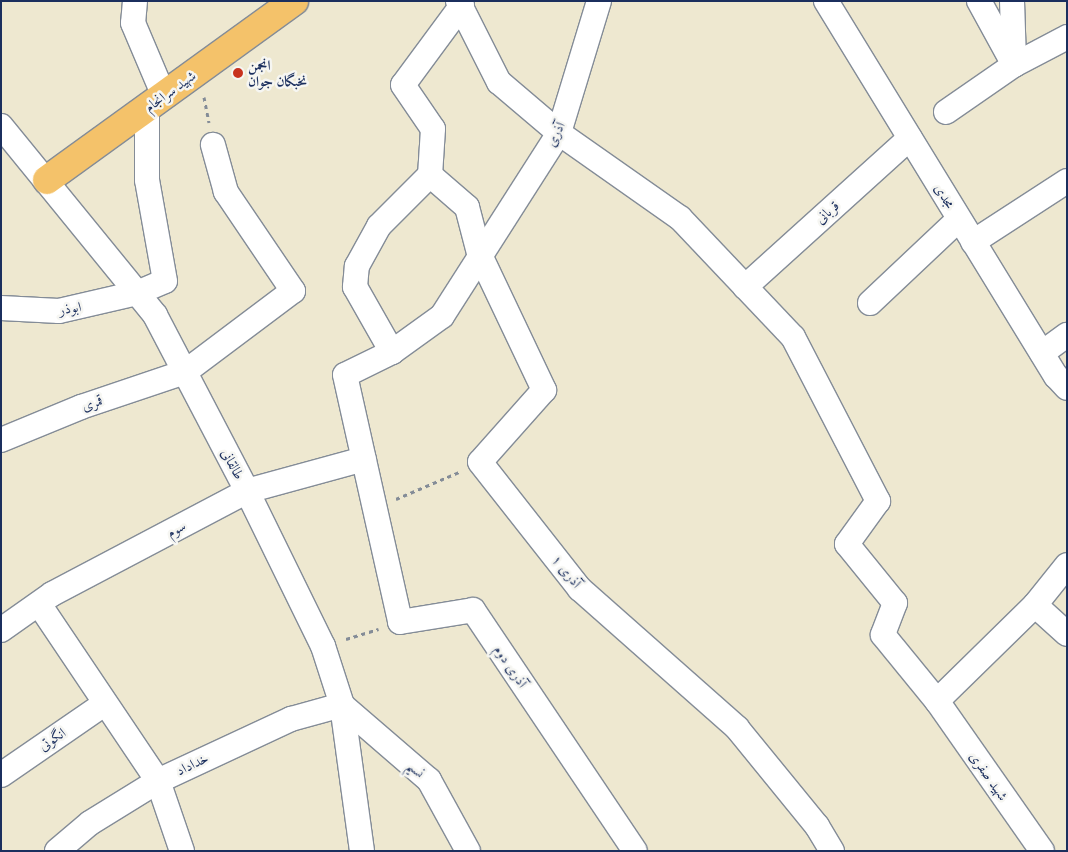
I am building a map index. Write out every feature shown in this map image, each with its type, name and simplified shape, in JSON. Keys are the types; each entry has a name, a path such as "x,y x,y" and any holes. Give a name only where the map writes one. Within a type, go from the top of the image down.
{"main road":[{"name":"شهید سرانجام","path":"47,180 294,1"}],"street":[{"path":"135,1 133,22 155,102"},
{"name":"آذری","path":"364,459 345,375 392,352 442,316 480,253 559,133 599,1"},
{"name":"مجدی","path":"826,1 972,242 1042,353 1067,388"},
{"path":"979,1 1014,65"},
{"path":"1012,1 1014,65"},
{"path":"392,352 355,287 357,266 378,226 430,175 433,129 403,85 460,3 499,82 559,133 680,218 745,287"},
{"path":"946,112 1014,65 1067,37"},
{"name":"ابوذر","path":"1,308 59,311 137,293 165,281 147,180 155,102"},
{"name":"طالقانی","path":"3,132 47,180 154,315 247,492 323,646 342,705 362,851"},
{"name":"قربانی","path":"745,287 910,138"},
{"name":"قمری","path":"1,440 81,407 185,372 293,291 226,192 213,145"},
{"path":"430,175 467,207 480,253 544,390 480,462"},
{"path":"972,242 1067,181"},
{"path":"870,303 959,219"},
{"name":"شهید صفری","path":"745,287 793,337 878,501 847,544 896,603 884,635 937,701 1042,851"},
{"path":"1042,353 1067,335"},
{"path":"364,459 400,622"},
{"name":"سوم","path":"1,630 39,604 247,492 364,459"},
{"name":"آذری ۱","path":"480,462 580,589 737,728 817,826 832,851"},
{"path":"937,701 1035,605 1067,565"},
{"path":"39,604 104,704 158,781 186,850"},
{"path":"1035,605 1067,634"},
{"name":"آذری دوم","path":"400,622 473,610 635,851"},
{"name":"انگوتی","path":"1,775 104,704"},
{"name":"خداداد","path":"57,851 90,823 158,781 291,719 342,705"},
{"name":"نسیم","path":"342,705 429,780 468,851"}],"path":[{"path":"199,70 213,145"},
{"path":"374,507 423,489 480,462"},
{"path":"323,646 400,622"}],"place":[{"name":"انجمن نخبگان جوان","path":"238,73"}]}
